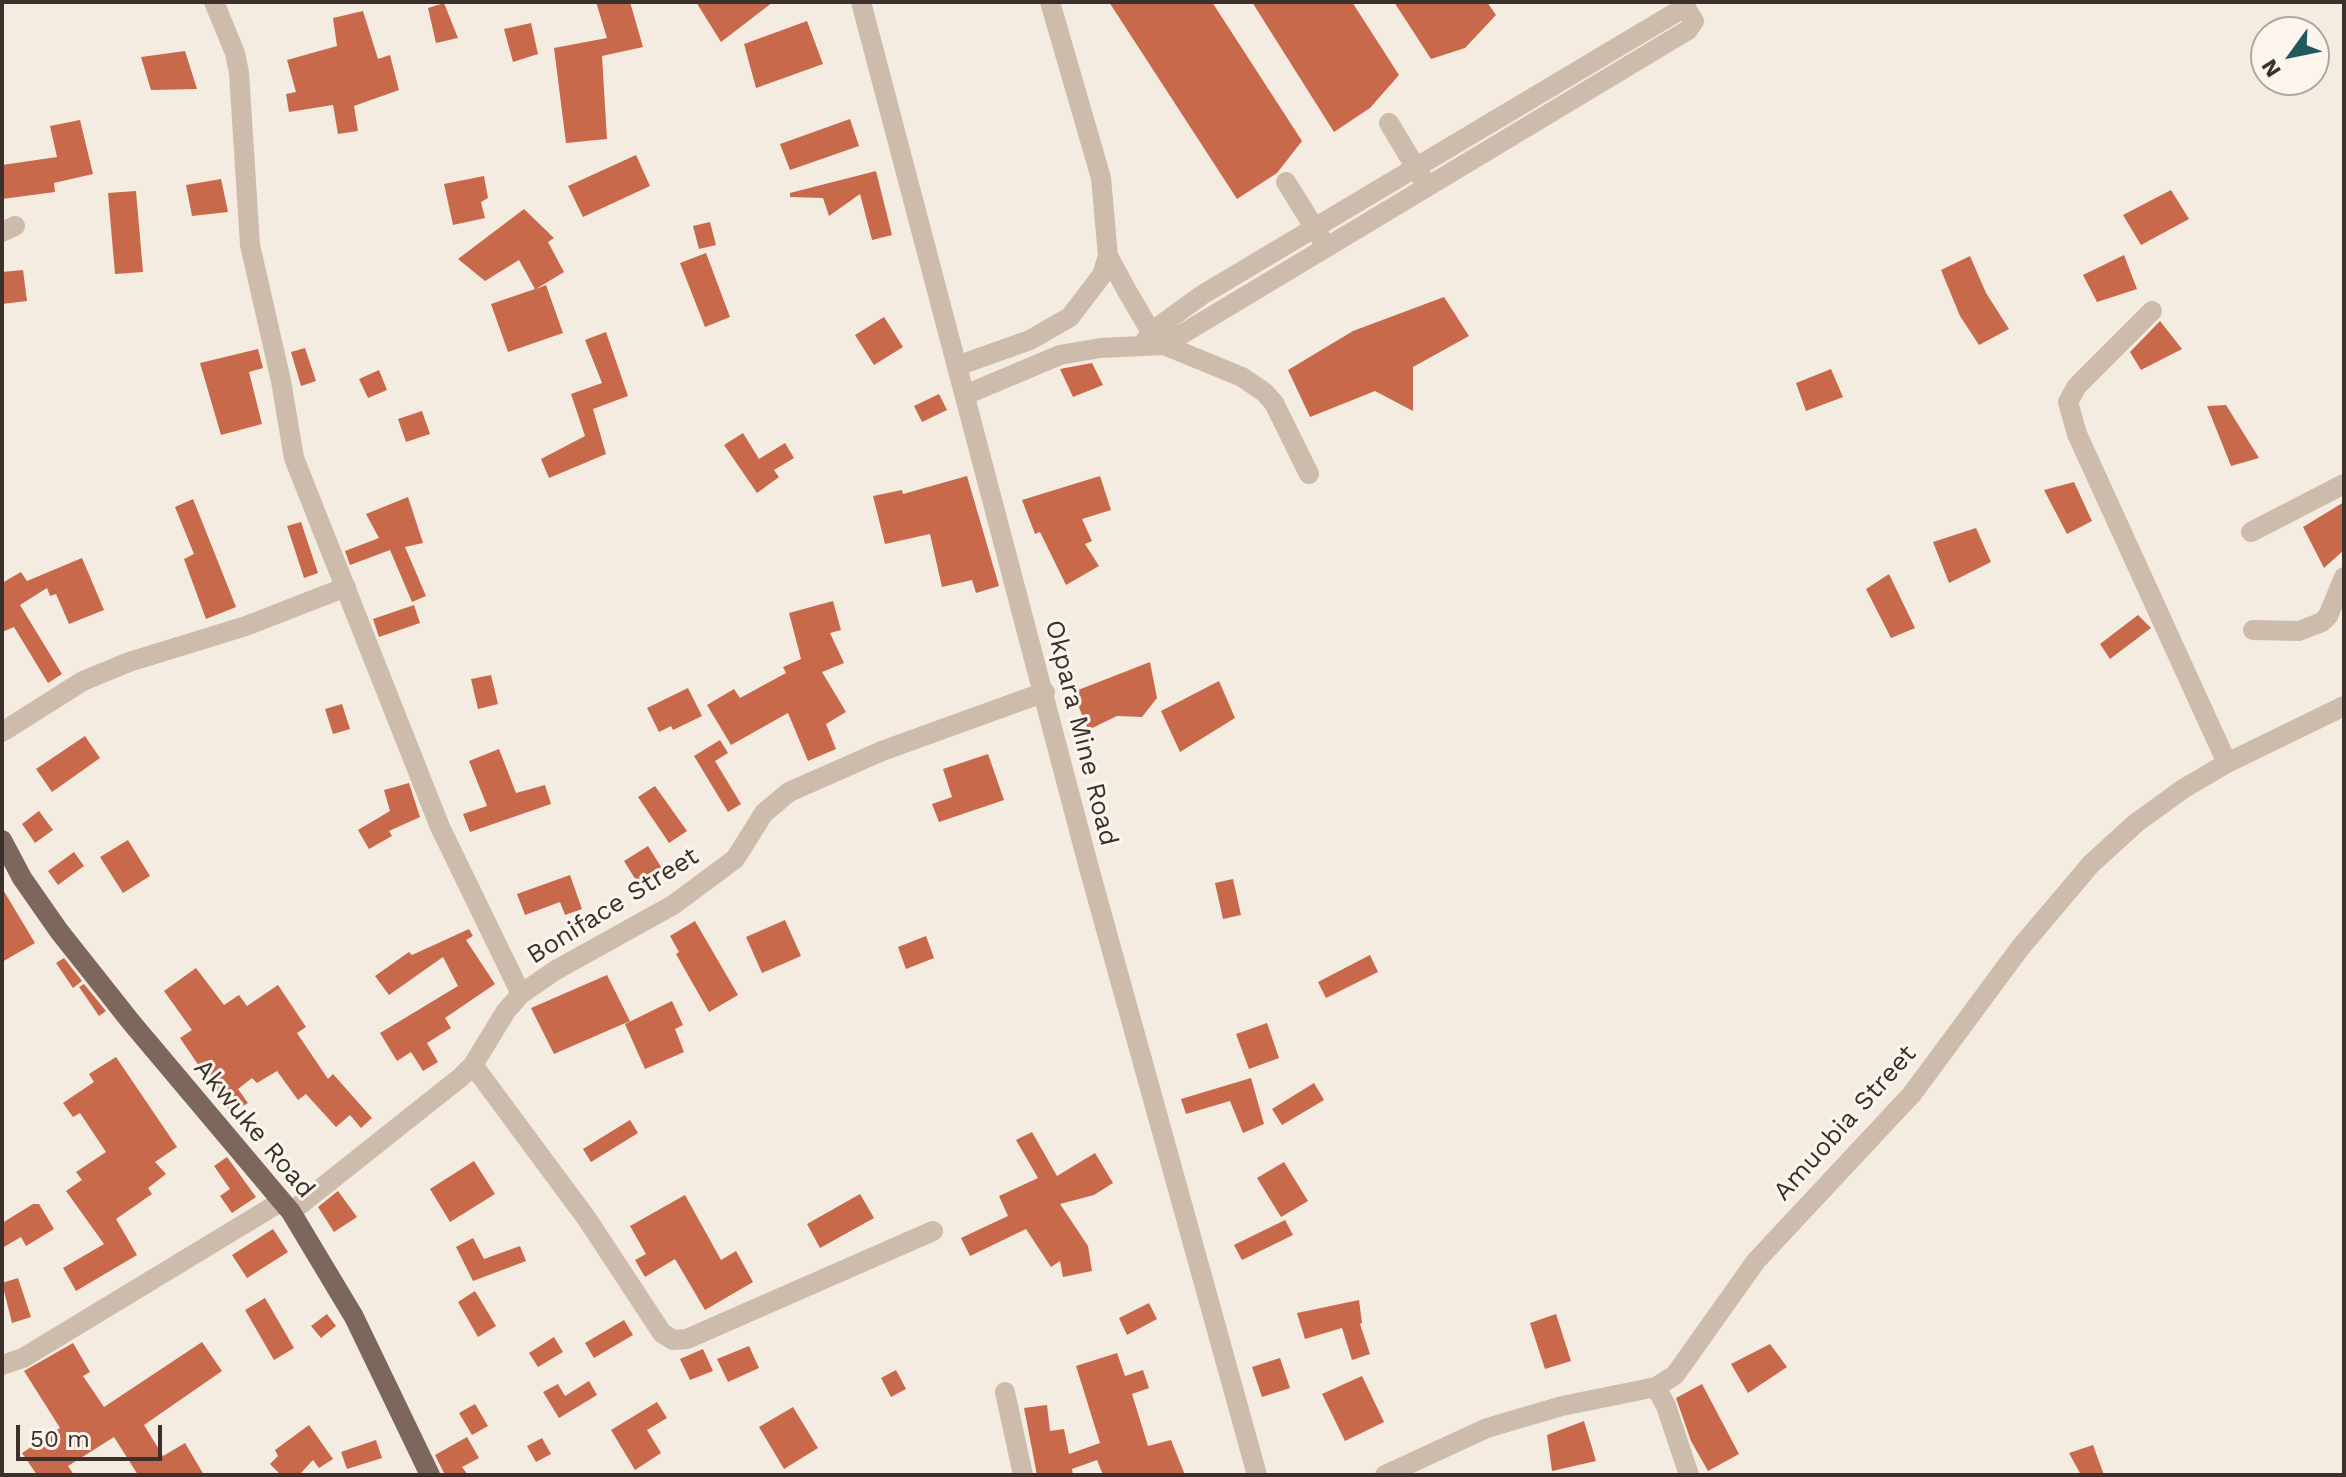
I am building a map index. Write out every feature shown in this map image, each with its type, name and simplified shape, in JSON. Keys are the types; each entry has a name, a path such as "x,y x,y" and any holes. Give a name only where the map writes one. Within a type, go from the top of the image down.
{"main road":[{"name":"Akwuke Road","path":"2,840 22,878 59,931 131,1022 287,1206 354,1317 430,1475"}],"street":[{"path":"214,2 235,53 239,73 250,245 281,381 294,458 440,827 521,994"},
{"name":"Okpara Mine Road","path":"861,2 1089,868 1257,1475"},
{"path":"1050,2 1101,178 1108,256 1152,341 1242,377 1264,392 1274,403 1309,474"},
{"path":"1152,341 1202,295 1416,167 1502,117 1692,27 1694,21 1684,4"},
{"path":"965,395 1060,355 1152,341 1326,248 1429,188 1515,136 1622,58"},
{"path":"1502,117 1515,136"},
{"path":"1389,123 1429,188"},
{"path":"1286,182 1326,248"},
{"path":"957,366 1030,340 1062,323 1091,290 1108,256"},
{"path":"2152,311 2077,386 2068,402 2077,434 2227,763"},
{"path":"2251,532 2344,484"},
{"path":"2253,630 2299,631 2322,622 2328,616 2344,577"},
{"path":"2,732 95,676 246,626 346,587"},
{"name":"Boniface Street","path":"2,1365 23,1358 287,1206 473,1065 506,1011 521,994 556,970 673,905 735,859 764,813 789,792 882,751 1045,692"},
{"name":"Amuobia Street","path":"1385,1475 1465,1437 1523,1416 1656,1387 1675,1375 1756,1261 1912,1094 2071,886 2155,808 2227,763 2344,706"},
{"path":"473,1065 587,1219 662,1333 673,1340 687,1339 933,1231"},
{"path":"1656,1387 1666,1406 1689,1475"},
{"path":"1005,1392 1023,1475"}],"building":[{"path":"596,2 630,2 643,47 602,56 607,139 566,143 554,48 607,38"},
{"path":"696,2 773,2 721,42"},
{"path":"1109,2 1212,2 1302,141 1277,173 1237,199"},
{"path":"1252,2 1352,2 1399,75 1370,108 1334,132"},
{"path":"1394,2 1487,2 1496,15 1465,48 1431,59"},
{"path":"444,3 458,38 436,43 428,8"},
{"path":"363,11 378,59 390,55 399,90 354,106 358,131 338,134 333,105 289,112 286,94 296,92 287,60 337,46 333,18"},
{"path":"807,21 823,64 756,88 744,44"},
{"path":"531,23 538,54 513,62 504,29"},
{"path":"185,51 197,89 151,90 141,57"},
{"path":"850,119 859,146 790,170 780,144"},
{"path":"80,120 93,174 54,183 55,192 2,199 2,165 57,157 50,126"},
{"path":"636,155 650,186 583,217 568,186"},
{"path":"876,171 892,235 872,240 860,194 829,216 823,198 790,197 790,193"},
{"path":"484,176 488,198 481,202 485,218 453,225 444,184"},
{"path":"221,179 228,212 192,216 186,185"},
{"path":"2171,190 2189,219 2141,245 2123,215"},
{"path":"136,191 143,272 115,274 108,193"},
{"path":"524,209 554,238 548,242 564,272 536,289 546,285 563,333 508,352 491,304 535,289 519,260 485,281 458,259"},
{"path":"710,222 716,245 699,249 693,226"},
{"path":"706,253 730,317 705,327 680,263"},
{"path":"2124,255 2137,289 2097,302 2083,275"},
{"path":"1970,256 1986,293 2009,329 1979,345 1960,316 1941,270"},
{"path":"23,270 27,301 2,304 2,272"},
{"path":"1444,297 1469,336 1413,367 1413,411 1375,391 1310,417 1288,370 1353,331"},
{"path":"884,317 903,347 874,365 855,335"},
{"path":"2160,321 2182,349 2141,370 2130,352"},
{"path":"606,332 628,396 593,409 606,454 549,478 541,459 585,436 571,394 602,383 585,340"},
{"path":"305,348 316,381 301,386 291,352"},
{"path":"258,349 263,368 249,372 262,424 221,435 200,363"},
{"path":"1092,363 1103,385 1073,397 1060,369"},
{"path":"1831,369 1843,397 1806,411 1796,383"},
{"path":"379,370 387,390 368,398 359,379"},
{"path":"939,394 947,410 922,422 914,406"},
{"path":"2226,405 2259,458 2231,466 2207,406"},
{"path":"422,411 430,434 406,442 398,419"},
{"path":"743,433 759,459 785,443 794,458 774,470 779,477 757,493 724,445"},
{"path":"967,476 999,586 976,593 972,580 942,587 930,534 885,544 873,496 902,490 903,494"},
{"path":"1100,476 1111,510 1082,519 1092,541 1085,544 1099,566 1066,585 1040,532 1035,534 1022,500"},
{"path":"2074,482 2092,521 2067,534 2044,490"},
{"path":"408,497 423,543 405,547 426,596 412,602 390,550 350,565 345,551 379,538 366,514"},
{"path":"193,499 236,607 206,619 184,559 194,554 175,507"},
{"path":"2344,502 2344,550 2324,568 2303,527"},
{"path":"301,522 318,573 304,578 287,526"},
{"path":"1976,528 1991,562 1949,583 1933,542"},
{"path":"82,558 104,610 69,624 56,594 50,596 47,588 20,605 62,674 48,683 14,627 2,632 2,583 21,572 27,581"},
{"path":"1889,574 1915,628 1891,638 1866,589"},
{"path":"833,601 841,630 830,633 844,663 822,672 846,712 826,724 836,749 808,761 788,713 731,745 707,705 734,689 740,698 786,673 783,667 801,659 789,613"},
{"path":"414,605 420,623 379,637 373,619"},
{"path":"2138,615 2151,628 2110,659 2100,644"},
{"path":"1150,662 1157,698 1142,717 1117,716 1088,730 1073,692"},
{"path":"491,675 498,704 478,709 471,679"},
{"path":"1219,681 1235,718 1180,752 1161,711"},
{"path":"688,688 702,716 673,730 671,726 659,732 647,708"},
{"path":"342,704 350,729 333,734 325,709"},
{"path":"85,736 100,758 52,792 36,769"},
{"path":"720,740 728,753 715,761 741,804 728,812 694,756"},
{"path":"499,749 516,793 545,785 551,804 470,832 463,814 487,806 469,761"},
{"path":"988,754 1004,800 939,822 932,804 952,797 943,769"},
{"path":"409,783 420,817 389,831 392,836 369,849 358,830 390,811 384,790"},
{"path":"655,786 687,831 669,843 638,797"},
{"path":"39,811 53,830 35,843 22,824"},
{"path":"128,840 150,876 123,893 100,857"},
{"path":"648,846 663,870 639,885 624,861"},
{"path":"74,852 84,866 58,885 48,871"},
{"path":"570,875 582,909 565,915 560,902 525,915 517,894"},
{"path":"1233,879 1241,915 1223,919 1215,883"},
{"path":"2,888 35,943 2,962"},
{"path":"785,920 801,956 762,973 746,937"},
{"path":"695,921 738,995 709,1012 676,954 679,952 670,936"},
{"path":"469,929 473,936 466,940 495,984 445,1018 451,1028 427,1043 438,1062 423,1071 411,1052 397,1061 380,1033 458,986 443,957 389,995 375,976 409,952 412,955"},
{"path":"926,936 934,958 906,969 898,947"},
{"path":"1370,955 1378,972 1326,998 1318,982"},
{"path":"64,958 82,981 73,988 56,963"},
{"path":"196,968 224,1005 239,995 247,1006 278,985 306,1027 297,1033 328,1079 333,1074 372,1118 361,1128 350,1115 336,1127 306,1094 298,1100 277,1071 257,1083 252,1078 238,1089 248,1103 231,1113 180,1038 192,1030 164,991"},
{"path":"607,975 630,1021 554,1054 531,1008"},
{"path":"84,984 106,1011 99,1016 79,987"},
{"path":"672,1001 683,1025 675,1029 684,1052 645,1069 625,1024"},
{"path":"1267,1023 1279,1058 1249,1069 1236,1034"},
{"path":"116,1057 177,1147 155,1162 166,1174 148,1188 152,1194 116,1219 137,1255 76,1291 63,1268 104,1244 66,1191 82,1180 76,1172 106,1152 80,1113 73,1117 63,1103 94,1082 89,1074"},
{"path":"1251,1078 1264,1124 1243,1133 1230,1101 1186,1114 1181,1099"},
{"path":"1314,1083 1324,1100 1282,1125 1272,1109"},
{"path":"630,1120 638,1133 591,1162 583,1149"},
{"path":"1032,1132 1057,1176 1095,1153 1113,1183 1094,1195 1060,1204 1088,1246 1092,1271 1063,1277 1060,1261 1051,1267 1026,1229 970,1256 961,1238 1008,1216 999,1196 1038,1178 1016,1140"},
{"path":"227,1157 256,1197 232,1213 220,1196 230,1189 214,1166"},
{"path":"474,1161 495,1194 450,1222 430,1189"},
{"path":"1284,1162 1308,1201 1281,1217 1257,1178"},
{"path":"338,1191 357,1217 334,1232 318,1207"},
{"path":"860,1194 874,1218 820,1248 807,1224"},
{"path":"685,1195 721,1260 736,1251 753,1282 705,1310 675,1259 645,1277 635,1260 646,1254 630,1226"},
{"path":"33,1204 39,1204 54,1229 26,1246 21,1237 2,1248 2,1223"},
{"path":"1285,1220 1293,1235 1242,1260 1234,1245"},
{"path":"273,1229 288,1252 247,1278 232,1255"},
{"path":"473,1238 484,1259 520,1246 526,1261 473,1281 456,1247"},
{"path":"18,1278 31,1317 12,1323 2,1283"},
{"path":"475,1291 496,1326 478,1337 458,1302"},
{"path":"265,1298 294,1348 274,1360 245,1310"},
{"path":"1359,1300 1360,1324 1370,1354 1352,1360 1342,1328 1305,1339 1297,1313"},
{"path":"1149,1303 1157,1319 1127,1335 1119,1318"},
{"path":"327,1314 336,1326 321,1338 311,1326"},
{"path":"1556,1314 1571,1361 1545,1369 1530,1323"},
{"path":"624,1320 633,1335 594,1358 585,1343"},
{"path":"554,1337 563,1352 538,1367 529,1353"},
{"path":"202,1342 222,1371 144,1425 163,1456 185,1443 204,1475 138,1475 114,1437 68,1466 74,1475 37,1475 22,1453 60,1428 24,1371 73,1343 90,1372 83,1376 104,1407"},
{"path":"1770,1344 1787,1367 1748,1393 1731,1364"},
{"path":"749,1346 759,1368 728,1382 717,1359"},
{"path":"703,1349 713,1371 690,1380 680,1359"},
{"path":"1117,1353 1125,1376 1143,1370 1149,1388 1132,1394 1148,1446 1171,1440 1185,1475 1103,1475 1097,1460 1072,1469 1073,1475 1037,1475 1024,1408 1047,1405 1050,1431 1064,1429 1069,1454 1100,1443 1076,1366"},
{"path":"1280,1358 1290,1388 1262,1397 1252,1367"},
{"path":"896,1370 906,1389 891,1397 881,1378"},
{"path":"1362,1376 1384,1422 1345,1441 1322,1394"},
{"path":"589,1381 597,1395 559,1418 543,1392 558,1384 565,1396"},
{"path":"1702,1384 1739,1454 1708,1471 1691,1441 1676,1398"},
{"path":"657,1402 667,1418 647,1430 661,1453 635,1470 611,1430"},
{"path":"475,1404 488,1426 472,1435 459,1413"},
{"path":"793,1407 818,1448 784,1469 759,1427"},
{"path":"1584,1421 1596,1461 1552,1471 1547,1435"},
{"path":"309,1425 333,1459 319,1468 313,1460 299,1475 281,1475 270,1464 278,1456 275,1450"},
{"path":"467,1437 479,1458 462,1467 468,1475 445,1475 435,1455"},
{"path":"542,1438 551,1454 536,1462 527,1446"},
{"path":"376,1440 382,1458 347,1469 341,1452"},
{"path":"2093,1445 2104,1475 2081,1475 2069,1453"}]}
